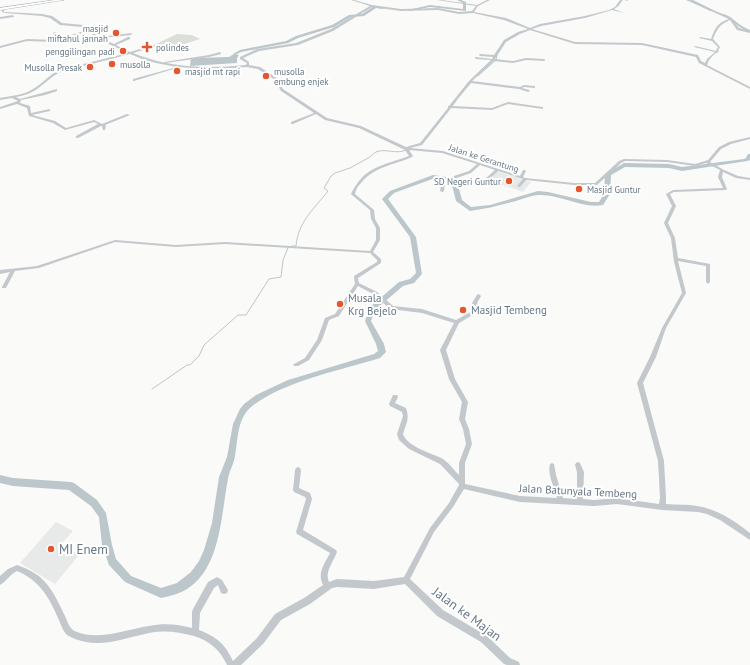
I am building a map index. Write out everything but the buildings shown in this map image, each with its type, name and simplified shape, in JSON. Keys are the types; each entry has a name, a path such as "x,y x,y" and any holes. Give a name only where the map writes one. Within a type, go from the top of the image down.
{"highway":[{"path":"1,9 62,0"}],"street":[{"path":"352,0 372,6 401,10 438,9 459,13 473,12 499,17 575,43 622,45 640,44 689,53 696,56 699,62 706,64 750,88"},
{"path":"438,0 477,6"},
{"path":"473,12 477,6 489,0"},
{"path":"371,252 378,240 378,228 373,219 372,210 354,194 354,190 364,176 374,169 411,156 406,149 421,144 471,82 493,61 505,41 532,28 611,9 616,7 621,0"},
{"path":"690,0 730,19 738,28 750,32"},
{"path":"247,66 248,63 241,58 258,50 297,44 332,30 372,6"},
{"path":"1,9 6,13 48,16 61,24 83,26 100,38 130,53 151,61 186,66"},
{"path":"611,9 623,13"},
{"path":"0,18 27,14"},
{"path":"712,40 715,30 720,23 730,19"},
{"path":"0,48 25,40 54,41 90,30"},
{"path":"54,33 64,37"},
{"path":"100,38 116,34 131,34"},
{"path":"114,45 129,38"},
{"path":"700,38 712,40 719,46 718,52 707,60 706,64"},
{"path":"0,98 13,96 36,89 51,76 60,71 159,44"},
{"path":"689,53 696,46 718,52"},
{"path":"160,62 209,56 220,53"},
{"path":"480,55 495,56"},
{"path":"476,58 493,61 516,62 526,59 545,60 532,59"},
{"path":"134,80 186,66"},
{"name":"Jalan ke Gerantung","path":"186,66 247,66 259,68 277,81 282,90 316,113 331,121 365,129 406,149 442,152 496,171 523,178 568,184 594,184 600,182 605,174 622,160 667,161 692,165 708,163"},
{"path":"471,82 520,88 528,91"},
{"path":"520,88 524,86 534,87"},
{"path":"0,108 56,90"},
{"path":"13,96 19,101 18,103 29,107 30,114"},
{"path":"451,107 492,109 508,103 542,108"},
{"path":"30,114 49,110"},
{"path":"292,123 316,113"},
{"path":"30,114 54,122 67,129 92,121 101,125 104,129"},
{"path":"77,137 101,125 128,115"},
{"path":"745,138 750,142"},
{"path":"750,138 745,138 722,147 708,163 738,178 750,180"},
{"path":"442,191 443,181 470,172 478,165"},
{"path":"662,507 662,461 640,383 653,357 664,328 684,293 673,238 666,221 674,206 668,194 672,191 691,189 724,190 720,177 721,169"},
{"path":"485,181 496,171"},
{"path":"519,186 523,178 524,171"},
{"path":"0,272 49,264 115,241 176,246 225,244 371,252 380,263 356,277 357,284 337,315 330,317 325,321 324,331 307,360 296,365"},
{"path":"676,259 708,265 708,282"},
{"path":"4,287 13,271"},
{"path":"357,284 375,293 392,308 428,312 457,322"},
{"path":"235,665 260,641 278,617 328,586 337,583 374,585 406,580 432,530 451,505 462,484 462,463 469,444 462,419 465,402 452,379 443,350 457,322 478,310 479,307 474,303 479,296"},
{"path":"395,397 392,404 404,410 406,416 400,434 401,438 411,447 442,462 462,484"},
{"path":"578,465 582,473 578,490 580,501"},
{"path":"552,466 552,478 559,490 560,500"},
{"path":"298,470 296,490 308,496 309,499 299,532 334,552 323,575 324,582 328,586"},
{"name":"Jalan Batunyala Tembeng","path":"462,484 509,497 594,503 623,501 662,507 688,507 708,512 734,524 750,537"},
{"path":"0,581 10,571 17,568 30,572 41,581 69,632 76,637 109,637 162,629 195,633 213,639 219,644 226,653 231,665"},
{"name":"Jalan ke Majan","path":"406,580 431,605 492,644 507,663 516,665"},
{"path":"195,633 196,612 211,585 217,581 220,582 224,590"}],"shaded area":[{"path":"177,34 192,35 200,39 175,47 164,47 160,44 160,42"},
{"path":"234,54 239,55 237,58 237,63 190,66 191,58 229,57"},
{"name":"SD Negeri Guntur","path":"496,171 531,182 523,192 488,180"},
{"name":"MI Enem","path":"56,522 73,531 61,544 79,555 55,584 20,563"}],"waterway":[{"path":"410,10 430,6 465,10 465,3 459,0"},
{"path":"618,6 622,0"},
{"path":"691,0 711,10"},
{"path":"235,54 240,51 287,42 297,37 333,26 350,16 363,15 375,7 382,8"},
{"path":"724,15 742,28 750,31"},
{"path":"478,76 496,60 497,55"},
{"path":"426,139 456,101"},
{"path":"292,246 296,246 297,237 303,223 328,191 324,188 331,176 335,173 350,168 378,151 397,152 406,150"},
{"path":"0,479 13,482 71,486 94,503 103,516 107,545 112,562 128,579 161,593 178,588 195,576 203,565 209,552 224,477 231,457 235,430 242,411 259,397 274,389 309,376 377,356 382,352 380,344 368,321 372,309 401,284 412,281 419,274 413,237 385,199 392,192 435,176 451,179 456,189 459,201 470,209 490,207 538,193 591,204 601,204 607,194 608,174 624,165 669,166 682,169 745,160 748,159 750,155"},
{"path":"152,389 187,365 190,365 199,356 204,345 238,315 246,315 269,279 281,277 283,260 288,248"}],"place":[{"name":"masjid miftahul jannah","path":"116,33"},
{"name":"polindes","path":"147,47"},
{"name":"penggilingan padi","path":"123,51"},
{"name":"musolla","path":"112,64"},
{"name":"Musolla Presak","path":"90,67"},
{"name":"masjid mt rapi","path":"177,71"},
{"name":"musolla embung enjek","path":"266,76"},
{"name":"SD Negeri Guntur","path":"509,181"},
{"name":"Masjid Guntur","path":"579,189"},
{"name":"Musala Krg Bejelo","path":"340,304"},
{"name":"Masjid Tembeng","path":"463,310"},
{"name":"MI Enem","path":"51,549"}]}
